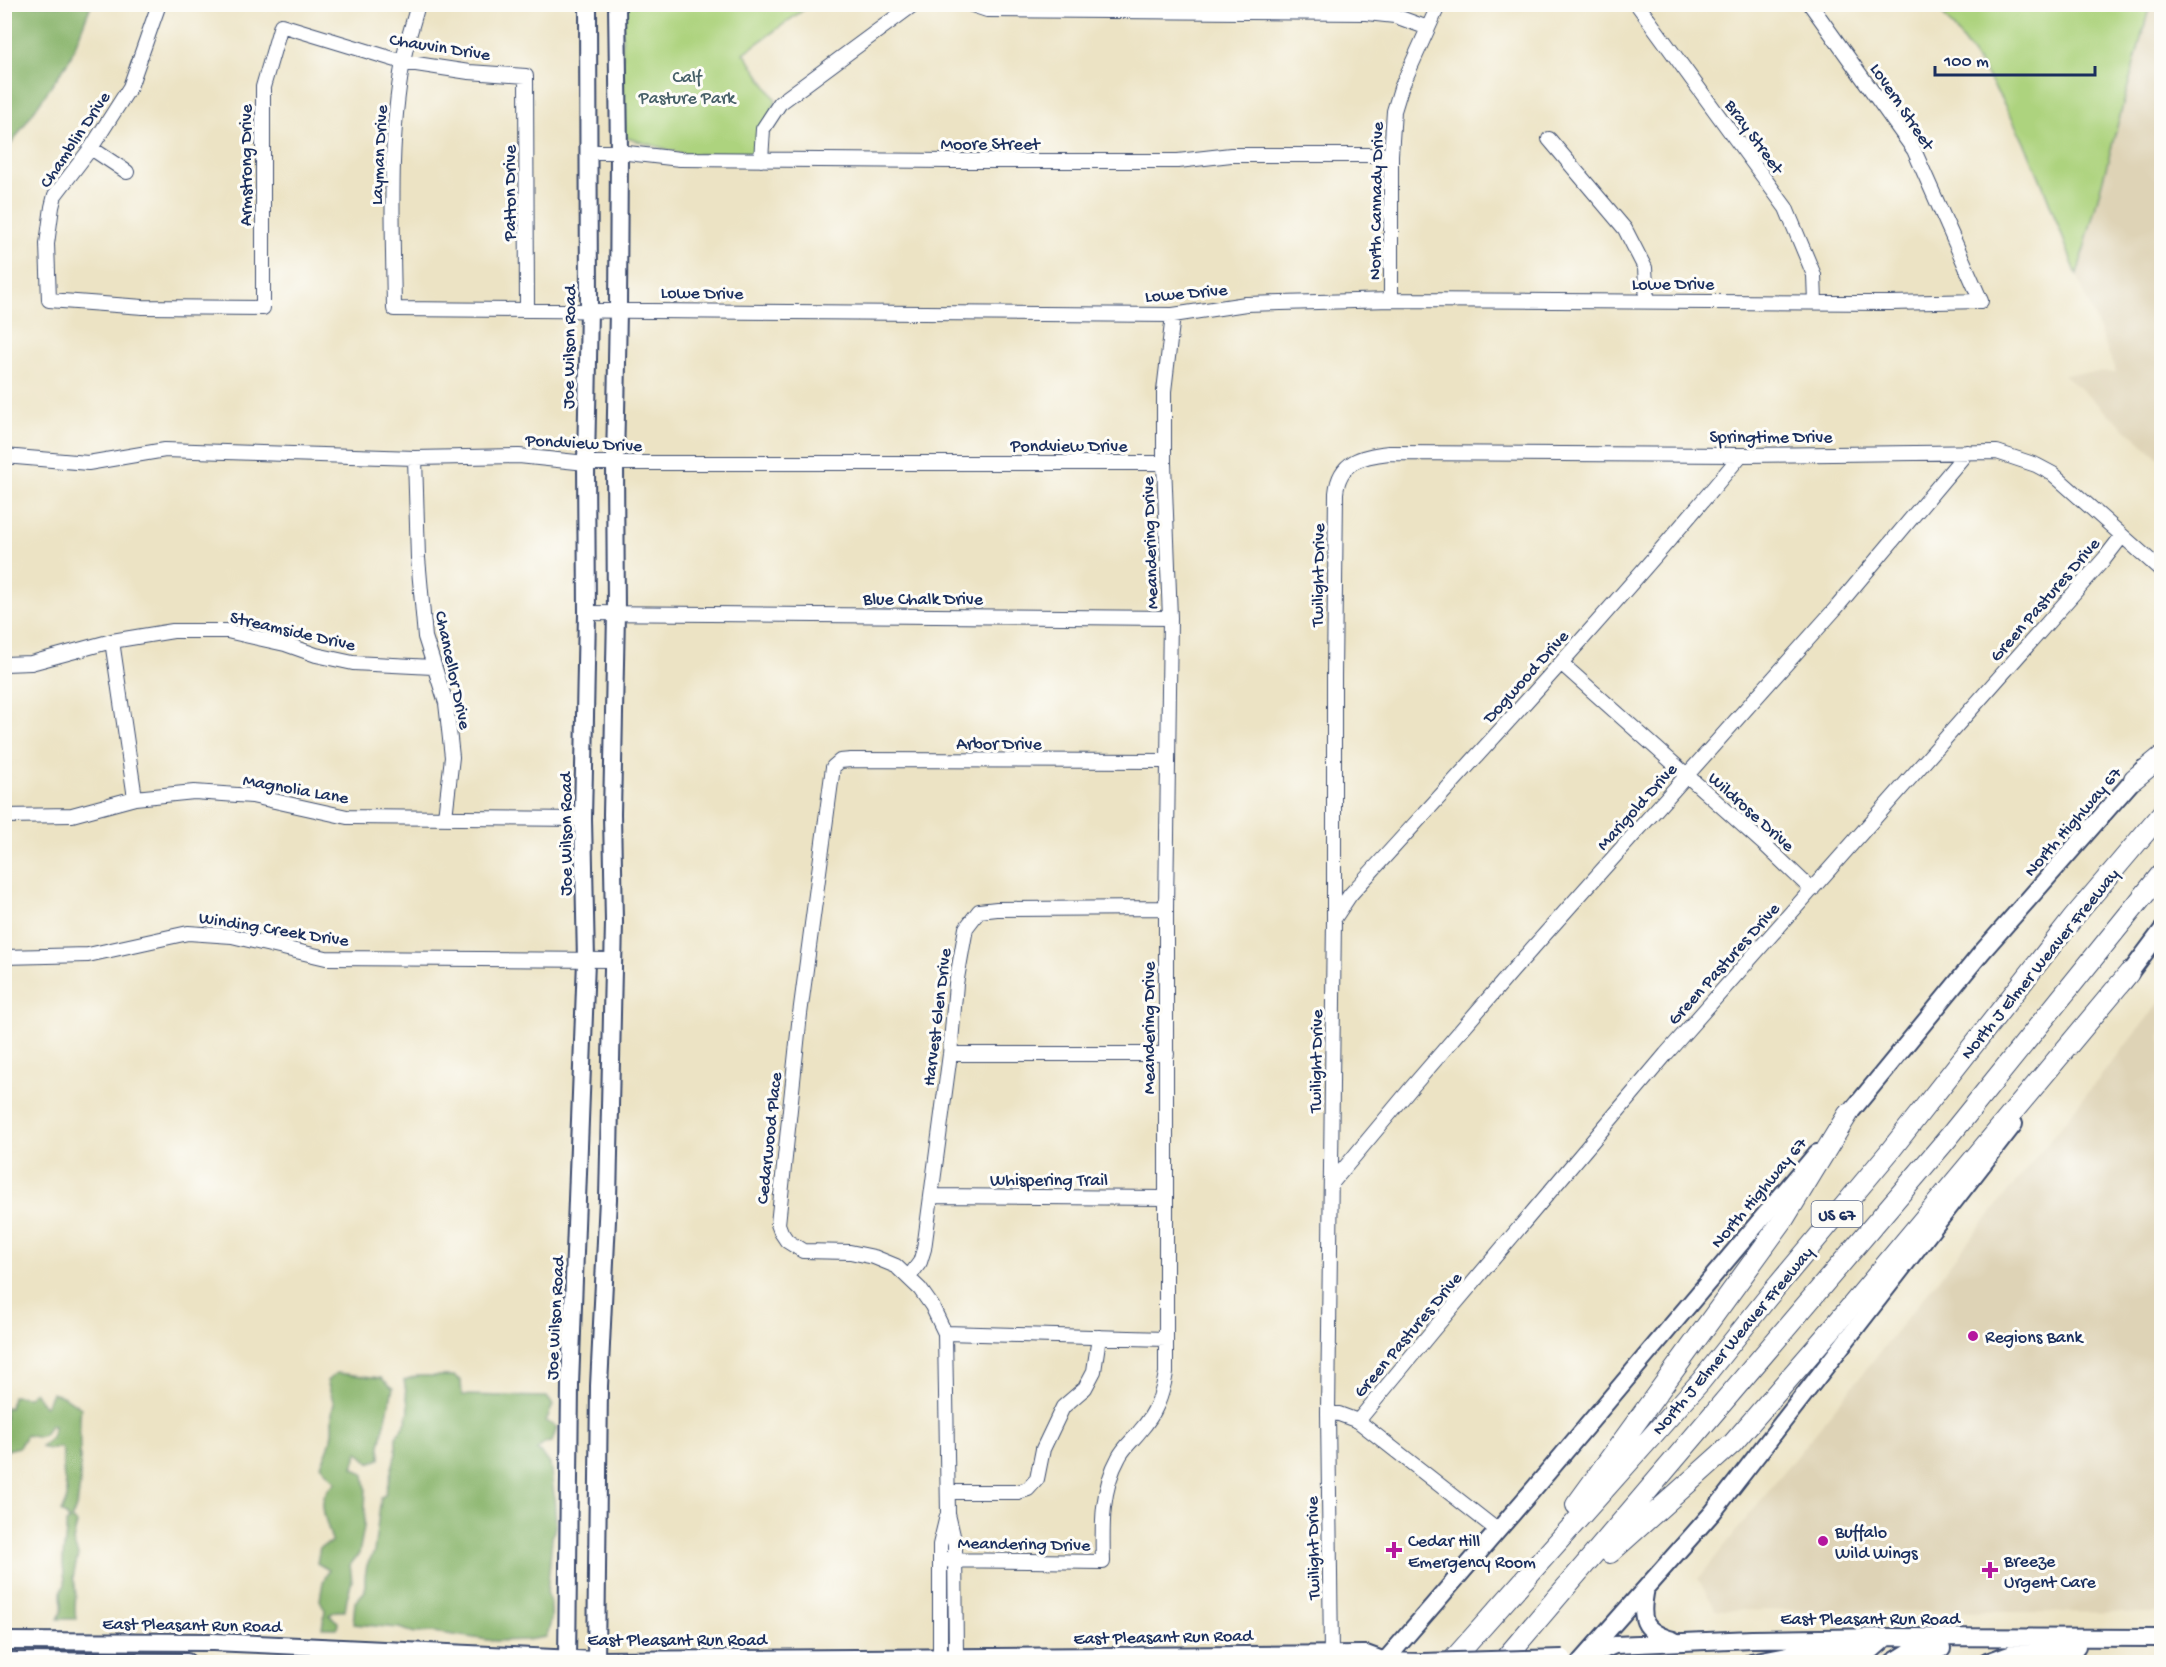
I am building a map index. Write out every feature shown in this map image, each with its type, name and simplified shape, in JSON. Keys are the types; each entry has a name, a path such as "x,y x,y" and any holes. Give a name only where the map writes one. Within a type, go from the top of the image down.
{"highway":[{"path":"2134,779 2162,756"},
{"name":"North J Elmer Weaver Freeway","path":"1451,1662 1701,1381 1890,1151 2074,917 2162,813"},
{"name":"North J Elmer Weaver Freeway","path":"1502,1662 1948,1138 2162,873"},
{"path":"1548,1609 1733,1443 1930,1213 2129,973"},
{"path":"1501,1606 1784,1219 1848,1114"}],"main road":[{"name":"Joe Wilson Road","path":"567,1660 570,1385 586,961 583,819 587,613 586,463 590,152 588,4"},
{"path":"596,1661 599,1386 608,1199 612,960 619,152 617,4"},
{"name":"North Highway 67","path":"1384,1662 1547,1473 1982,952 2162,748"},
{"path":"1583,1661 1713,1512 2162,930"},
{"path":"1646,1588 1642,1616 1648,1628 1659,1636 1679,1642"},
{"path":"1751,1662 1809,1651 1871,1651 1887,1637"},
{"name":"East Pleasant Run Road","path":"4,1641 213,1642 596,1661 948,1660 1366,1654 1384,1662 1422,1662 1563,1658 1583,1661 1615,1645 1679,1642 1887,1637 2162,1638"},
{"path":"1893,1662 1914,1649 1959,1648 2026,1638"},
{"path":"1987,1662 2015,1652 2074,1650 2078,1638"},
{"path":"23,1662 187,1662"}],"street":[{"name":"Chamblin Drive","path":"49,300 47,244 55,195 91,148 130,87 159,4"},
{"name":"Layman Drive","path":"394,309 393,190 396,120 403,62 418,4"},
{"path":"761,160 763,129 780,102 914,4"},
{"path":"969,4 987,10 1367,13 1395,16 1428,28"},
{"name":"North Cannady Drive","path":"1391,300 1391,155 1395,111 1399,96 1439,4"},
{"name":"Bray Street","path":"1637,4 1786,208 1814,275 1815,302"},
{"name":"Lovern Street","path":"1810,4 1914,150 1981,302"},
{"name":"Chauvin Drive","path":"281,25 403,62 468,72 526,76"},
{"name":"Armstrong Drive","path":"49,300 143,307 263,308 263,87 281,25"},
{"name":"Patton Drive","path":"526,76 527,309"},
{"path":"1549,139 1625,229 1645,268 1647,301"},
{"path":"91,148 127,172"},
{"name":"Moore Street","path":"590,152 619,152 680,159 761,160 1178,161 1231,155 1391,155"},
{"name":"Lowe Drive","path":"394,309 1173,315 1246,304 1391,300 1981,302"},
{"name":"Meandering Drive","path":"940,1560 1103,1562 1103,1506 1109,1480 1120,1455 1156,1411 1163,1393 1166,1372 1166,908 1170,618 1164,463 1164,391 1173,315"},
{"name":"Pondview Drive","path":"4,456 88,463 165,450 415,458 519,456 615,464 1164,463"},
{"name":"Marigold Drive","path":"1332,1184 1514,969 1836,608 1967,452"},
{"name":"Springtime Drive","path":"1345,471 1355,460 1367,455 1389,453 1741,455 1997,452 2036,465 2053,474 2162,571"},
{"name":"Dogwood Drive","path":"1335,920 1350,895 1682,527 1741,455"},
{"name":"Chancellor Drive","path":"415,458 418,558 425,637 446,704 452,757 445,817"},
{"name":"Twilight Drive","path":"1331,1654 1329,1413 1335,920 1336,493 1338,482 1345,471"},
{"name":"Green Pastures Drive","path":"1358,1421 1666,1054 2122,536"},
{"name":"Blue Chalk Drive","path":"587,613 1170,618"},
{"name":"Streamside Drive","path":"4,664 31,663 112,642 173,631 227,631 285,645 316,656 353,663 433,667"},
{"path":"112,642 135,798"},
{"name":"Wildrose Drive","path":"1561,663 1812,890"},
{"name":"Arbor Drive","path":"833,767 840,761 850,760 1168,761"},
{"name":"Cedarwood Place","path":"833,767 800,1014 778,1224 787,1240 803,1251 850,1252 874,1257 896,1266 909,1277 932,1306 945,1333 948,1514 956,1560 948,1660"},
{"name":"Magnolia Lane","path":"4,816 72,815 135,798 194,792 252,796 347,817 583,819"},
{"name":"Harvest Glen Drive","path":"909,1277 920,1262 924,1249 950,1054 956,984 966,928 980,911 997,909 1166,908"},
{"name":"Winding Creek Drive","path":"4,957 88,955 188,933 232,936 327,958 612,960"},
{"path":"950,1054 1167,1054"},
{"name":"Whispering Trail","path":"932,1196 1166,1198"},
{"path":"945,1333 1166,1339"},
{"path":"948,1492 1018,1492 1028,1489 1037,1479 1043,1449 1063,1407 1085,1388 1094,1371 1099,1337"},
{"path":"1329,1413 1358,1421 1497,1530"},
{"name":"Cedarwood Place","path":"948,1514 940,1545 948,1660"},
{"path":"23,1662 29,1641"}],"shaded area":[{"path":"2150,5 2161,5 2161,460 2063,374 2116,372 2077,275"},
{"path":"2161,1001 2161,1613 1716,1610 1698,1579"}],"green space":[{"path":"12,5 91,5 70,59 5,153 5,22"},
{"name":"Calf Pasture Park","path":"622,5 810,5 744,53 776,100 756,150 750,155 684,154 623,137"},
{"path":"1936,5 2150,5 2077,275 2020,134 1975,58"},
{"path":"336,1373 381,1378 393,1388 380,1445 380,1459 370,1463 358,1452 353,1467 364,1475 366,1489 364,1527 359,1554 350,1565 352,1581 345,1611 336,1611 329,1615 338,1622 337,1628 322,1628 325,1610 320,1600 323,1582 329,1570 317,1563 320,1547 332,1542 323,1502 329,1488 336,1482 321,1465 332,1433 334,1404 327,1381"},
{"path":"417,1376 454,1376 461,1381 462,1395 547,1397 553,1405 546,1421 557,1427 552,1442 545,1443 537,1450 550,1463 556,1523 552,1538 547,1595 551,1606 551,1616 546,1637 495,1641 353,1624 355,1602 365,1591 367,1565 374,1552 381,1497 385,1495 396,1453 396,1437 406,1422 409,1411 404,1380"},
{"path":"34,1392 45,1407 52,1393 65,1397 81,1408 79,1495 71,1519 77,1524 73,1541 78,1555 73,1578 76,1587 76,1619 58,1619 62,1607 61,1592 65,1586 63,1555 66,1523 69,1521 61,1512 67,1499 67,1491 61,1447 49,1449 41,1447 51,1438 54,1426 50,1425 44,1435 36,1437 26,1435 19,1447 7,1450 5,1458 5,1407 10,1408 12,1396 29,1397"}],"place":[{"name":"Regions Bank","path":"1973,1336"},
{"name":"Buffalo Wild Wings","path":"1823,1541"},
{"name":"Cedar Hill Emergency Room","path":"1394,1550"},
{"name":"Breeze Urgent Care","path":"1990,1570"}]}
